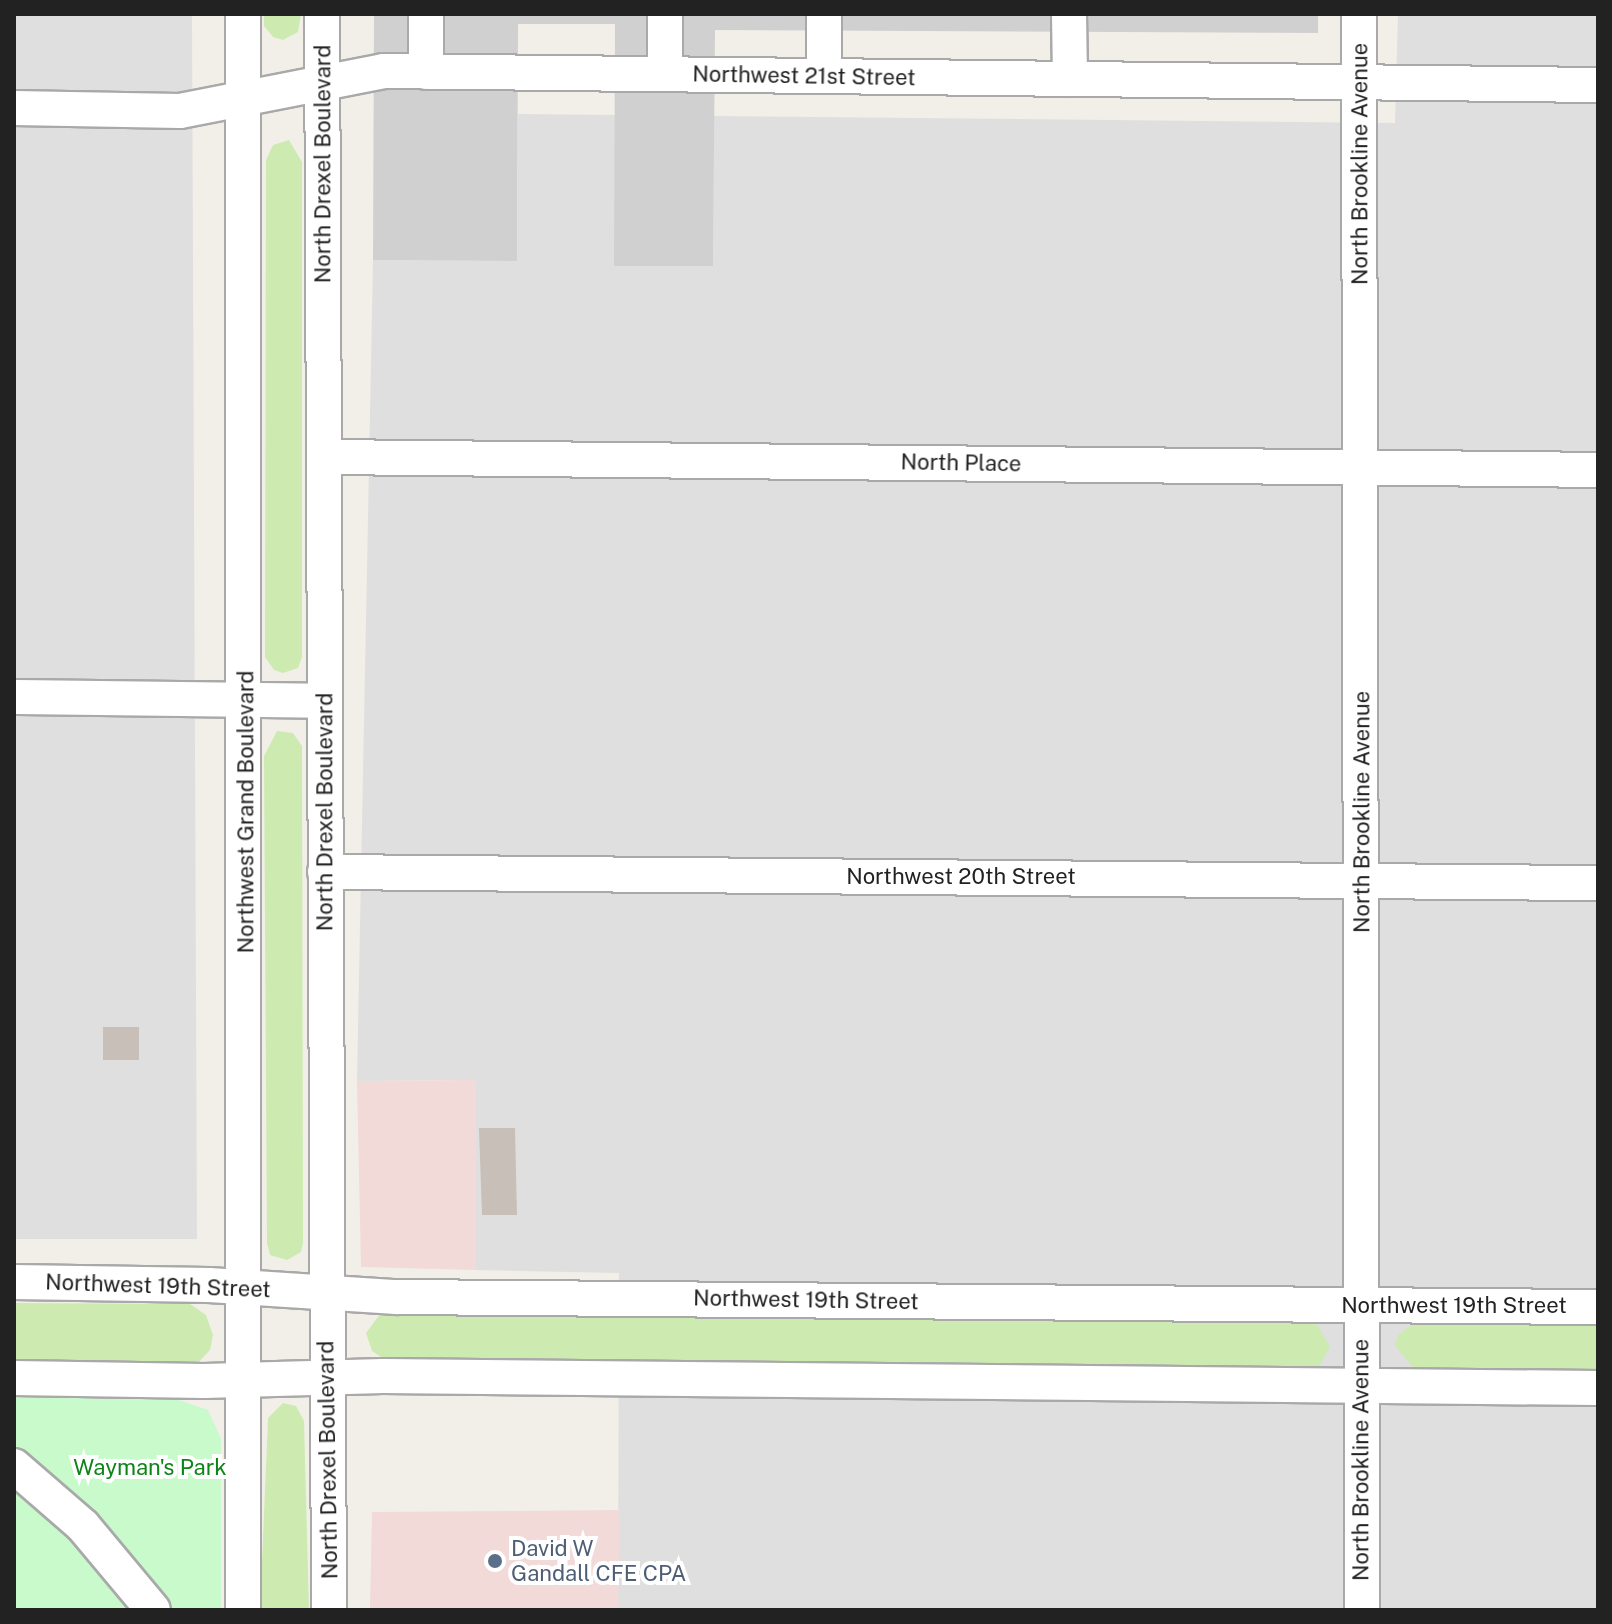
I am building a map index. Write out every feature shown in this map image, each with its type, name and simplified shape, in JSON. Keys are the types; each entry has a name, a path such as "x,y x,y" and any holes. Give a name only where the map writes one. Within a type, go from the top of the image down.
{"street":[{"name":"Northwest Grand Boulevard","path":"243,14 246,699 243,1610"},
{"name":"North Drexel Boulevard","path":"322,14 329,1610"},
{"path":"426,14 426,72"},
{"path":"665,14 665,74"},
{"path":"824,14 824,76"},
{"path":"1069,14 1070,79"},
{"name":"North Brookline Avenue","path":"1359,14 1362,1610"},
{"name":"Northwest 21st Street","path":"14,108 180,111 384,71 1598,85"},
{"name":"North Place","path":"324,457 1598,470"},
{"path":"14,697 325,701"},
{"name":"Northwest 20th Street","path":"325,872 1598,883"},
{"name":"Northwest 19th Street","path":"14,1282 245,1287 326,1292 1598,1307"},
{"path":"14,1378 327,1377 1598,1388"},
{"path":"14,1466 83,1526 153,1610"}],"shaded area":[{"path":"14,14 192,14 197,1239 14,1239"},
{"path":"374,14 1318,14 1318,33 715,30 713,266 614,266 615,24 518,24 517,261 373,260"},
{"path":"1398,14 1598,14 1598,1610 618,1610 619,1273 476,1270 476,1080 357,1081 373,260 517,261 518,114 615,115 615,265 713,266 714,116 1395,123"},
{"path":"476,1080 476,1270 361,1267 357,1081"},
{"name":"David W Gandall CFE CPA","path":"620,1510 618,1610 370,1610 372,1512"}],"green space":[{"path":"264,14 301,14 298,32 283,40 273,37 264,26"},
{"path":"289,140 302,162 302,657 298,668 283,673 274,670 265,657 266,160 273,145"},
{"path":"277,731 293,733 302,746 303,1243 301,1252 287,1260 270,1255 267,1243 264,756"},
{"path":"14,1303 190,1304 206,1315 213,1335 210,1350 197,1364 14,1361"},
{"path":"380,1314 1303,1322 1318,1325 1330,1347 1320,1365 1309,1369 381,1357 372,1351 366,1333"},
{"path":"1414,1323 1598,1325 1598,1373 1416,1371 1395,1346 1398,1335"},
{"name":"Wayman's Park","path":"14,1395 173,1398 208,1410 221,1439 221,1610 172,1610 95,1513 14,1447"},
{"path":"283,1403 296,1406 304,1421 309,1610 260,1610 268,1418"},
{"name":"Wayman's Park","path":"14,1490 79,1546 133,1610 14,1610"}],"building":[{"path":"103,1027 139,1027 139,1060 103,1060"},
{"path":"479,1128 515,1128 517,1215 482,1215"}],"place":[{"name":"David W Gandall CFE CPA","path":"495,1561"}]}
